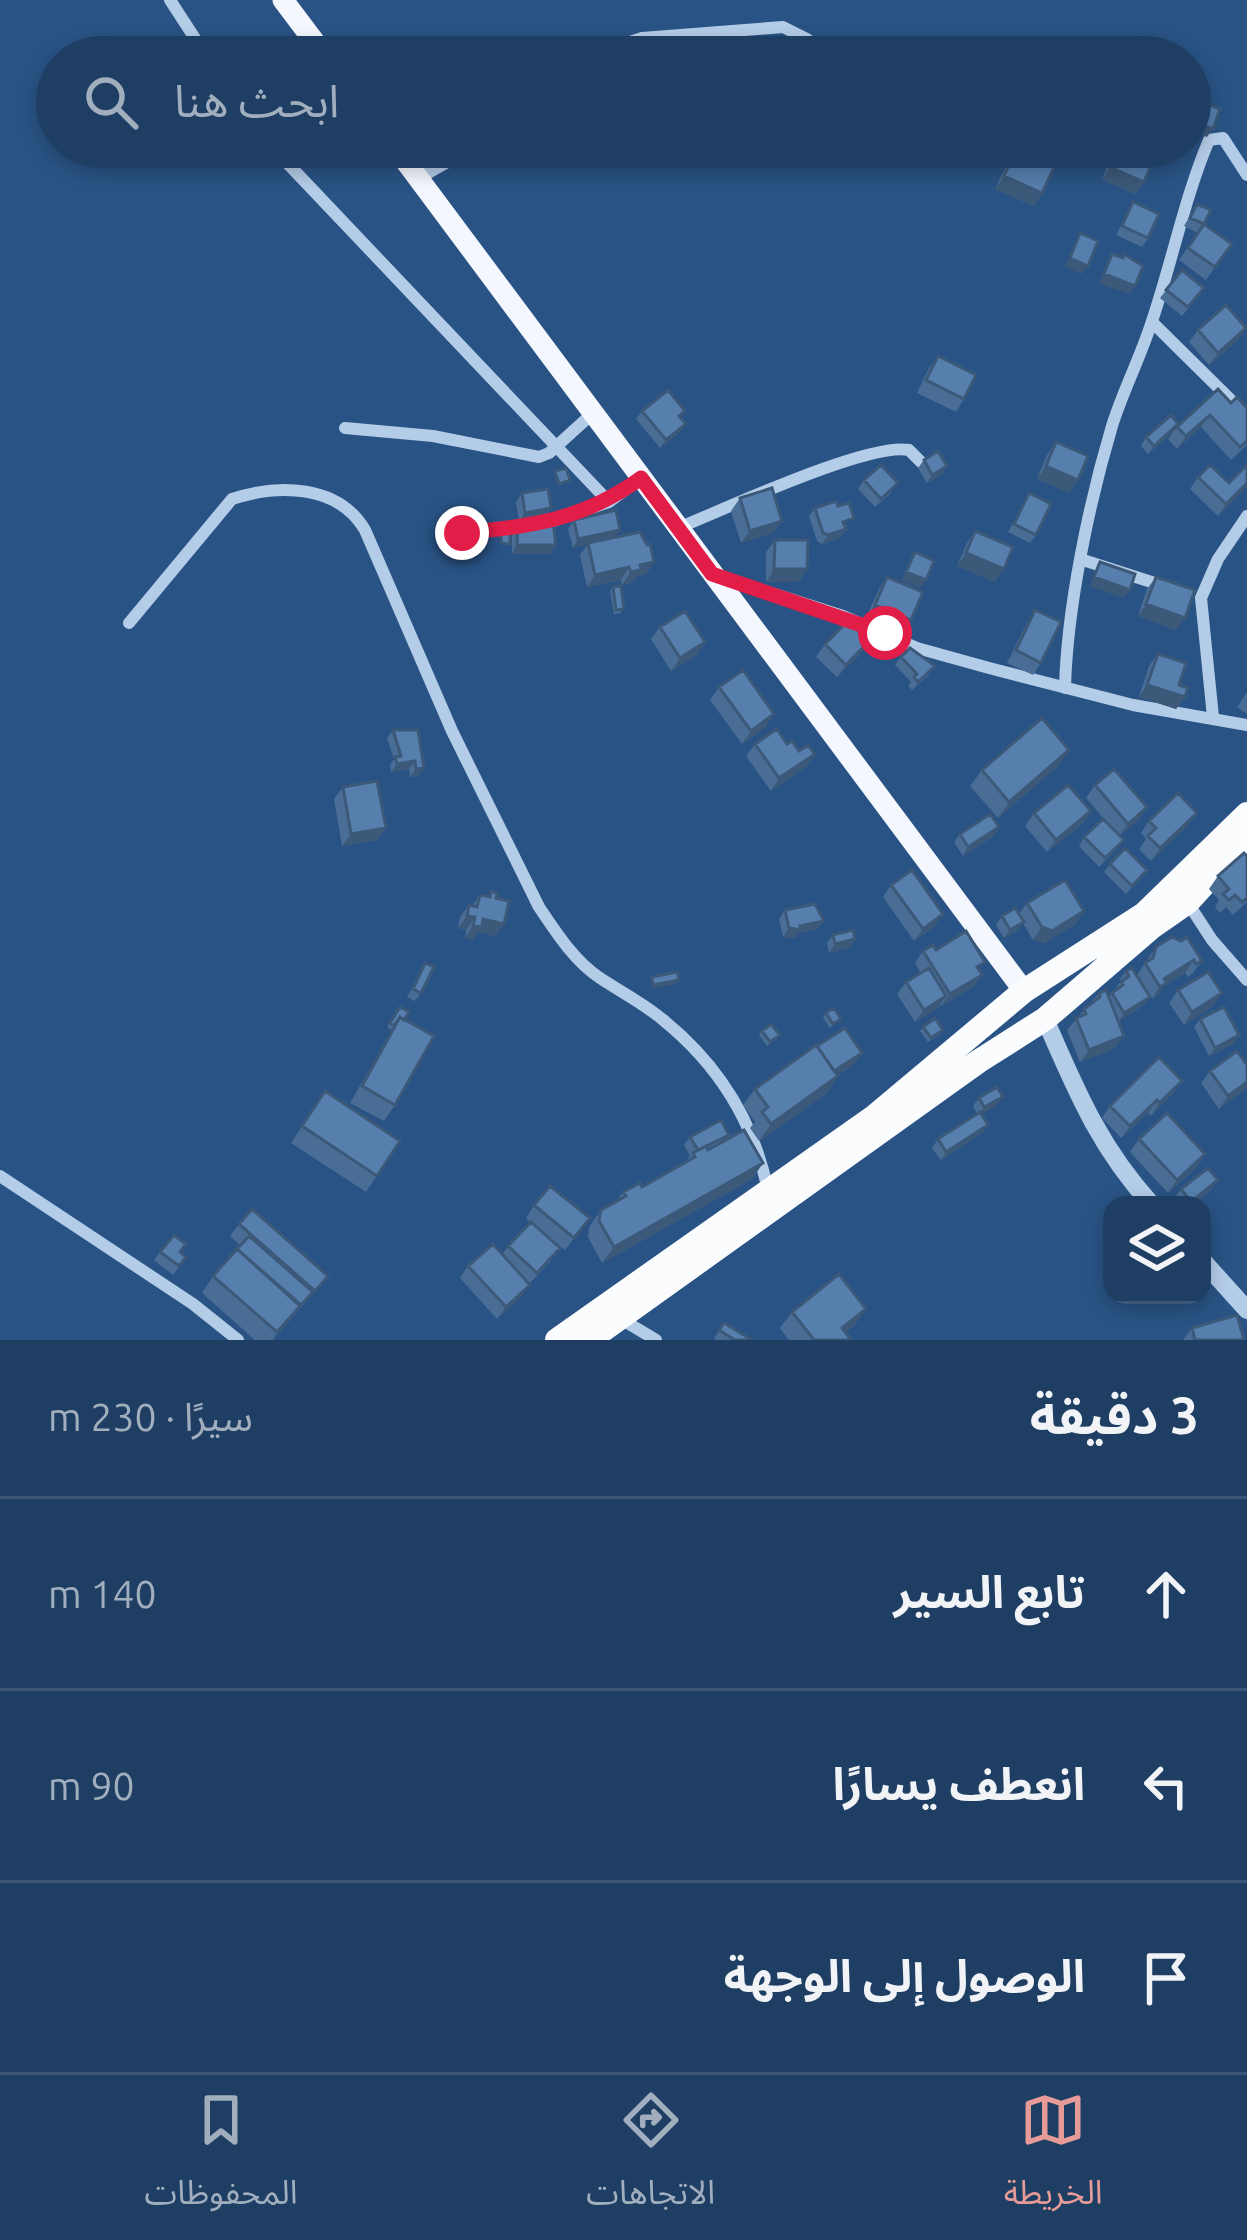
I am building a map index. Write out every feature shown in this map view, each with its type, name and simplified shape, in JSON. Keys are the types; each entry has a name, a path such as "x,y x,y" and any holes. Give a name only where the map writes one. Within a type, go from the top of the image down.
{"highway":[{"path":"589,1340 880,1123 1045,1019 1148,920 1247,814"},
{"path":"880,1123 1024,991 1188,902 1247,837"},
{"path":"1054,971 1072,996"},
{"path":"990,1020 1006,1044"},
{"path":"557,1340 774,1200"}],"main road":[{"path":"283,0 310,36"},
{"path":"411,168 1024,991"}],"street":[{"path":"170,0 193,36"},
{"path":"668,36 783,27 801,36"},
{"path":"1211,140 1222,137 1247,175"},
{"path":"291,168 609,502"},
{"path":"419,178 437,168"},
{"path":"1065,688 1070,626 1094,493 1113,422 1152,322 1200,168"},
{"path":"1152,322 1247,416"},
{"path":"345,428 433,436 533,457 549,454 593,413"},
{"path":"678,528 828,467 887,449 909,449 921,462"},
{"path":"462,533 550,522 609,502 641,478"},
{"path":"129,623 232,499 299,490 316,492 349,509 365,530 452,731 539,907 597,976 662,1018 723,1079 763,1164 774,1200"},
{"path":"1213,717 1202,598 1218,559 1247,516"},
{"path":"1083,560 1202,598"},
{"path":"712,574 843,616 916,647 1133,705 1247,724"},
{"path":"1188,902 1212,940 1247,980"},
{"path":"1045,1019 1089,1121 1144,1196"},
{"path":"0,1176 193,1304 238,1340"},
{"path":"1211,1270 1247,1310"},
{"path":"620,1318 656,1340"}],"building":[{"path":"1211,105 1220,109 1211,128"},
{"path":"1008,168 1054,168 1042,193 1004,176"},
{"path":"1112,168 1150,168 1144,182"},
{"path":"1133,202 1159,214 1148,238 1122,226"},
{"path":"1197,204 1211,210 1204,224 1190,218"},
{"path":"1204,224 1232,244 1215,267 1188,248"},
{"path":"1080,233 1098,241 1088,266 1070,258"},
{"path":"1112,254 1123,258 1124,254 1143,266 1135,286 1104,274"},
{"path":"1182,270 1204,288 1188,307 1166,290"},
{"path":"1226,305 1246,328 1218,353 1198,330"},
{"path":"938,356 976,375 964,399 926,380"},
{"path":"1218,389 1231,403 1237,397 1247,408 1247,441 1240,447 1210,415 1186,436 1177,427"},
{"path":"668,390 685,411 679,416 686,424 666,440 642,411"},
{"path":"1171,415 1178,424 1154,446 1146,437"},
{"path":"1056,442 1088,456 1078,480 1046,466"},
{"path":"938,451 947,466 932,475 924,460"},
{"path":"881,465 898,483 881,499 864,480"},
{"path":"1210,465 1229,483 1247,465 1247,483 1226,504 1198,477"},
{"path":"566,468 570,480 559,484 555,471"},
{"path":"772,488 782,521 750,531 740,498"},
{"path":"548,489 551,508 525,513 522,493"},
{"path":"1029,493 1051,504 1036,535 1014,524"},
{"path":"836,501 838,506 849,503 854,518 843,522 846,529 828,535 823,533 815,508"},
{"path":"616,510 620,530 578,539 574,520"},
{"path":"518,522 553,523 556,545 517,545"},
{"path":"501,529 510,529 510,544 501,543"},
{"path":"975,531 1013,547 1004,569 966,553"},
{"path":"640,532 650,544 654,562 640,565 641,570 631,572 629,567 595,575 588,543"},
{"path":"775,540 808,540 807,569 774,569"},
{"path":"915,552 934,561 926,580 906,572"},
{"path":"1100,562 1135,574 1130,590 1094,577"},
{"path":"887,577 923,592 911,620 875,605"},
{"path":"1156,577 1195,590 1185,618 1146,604"},
{"path":"621,586 624,609 616,610 613,587"},
{"path":"1035,610 1061,622 1041,663 1016,650"},
{"path":"685,611 705,642 680,658 660,627"},
{"path":"848,621 869,641 846,665 825,644"},
{"path":"910,648 935,666 918,682 917,674 901,657"},
{"path":"1158,654 1186,663 1179,685 1188,688 1185,697 1147,685"},
{"path":"743,670 774,714 751,731 719,687"},
{"path":"1042,718 1069,750 1009,802 982,770"},
{"path":"777,729 787,744 792,741 799,751 808,745 815,754 779,778 755,744"},
{"path":"393,730 418,730 424,768 416,769 415,761 397,764 395,757 401,756"},
{"path":"1114,769 1147,807 1128,824 1095,785"},
{"path":"377,781 386,828 351,834 343,787"},
{"path":"1068,785 1091,811 1056,840 1034,813"},
{"path":"1178,793 1197,813 1160,848 1148,836 1156,828 1149,821"},
{"path":"990,814 999,827 968,847 960,834"},
{"path":"1103,819 1124,840 1105,858 1084,837"},
{"path":"1125,848 1147,870 1132,886 1110,864"},
{"path":"1244,853 1247,898 1242,902 1235,895 1229,900 1223,894 1229,889 1218,876"},
{"path":"912,870 943,914 923,929 891,885"},
{"path":"1065,880 1084,911 1052,931 1042,927 1027,903"},
{"path":"491,891 497,893 496,898 509,901 504,924 483,919 482,927 473,926 475,917 467,916 469,905 477,907 480,895 490,897"},
{"path":"815,904 824,921 800,926 801,930 789,928 785,910"},
{"path":"1015,908 1024,922 1010,930 1002,916"},
{"path":"853,930 855,939 835,944 833,935"},
{"path":"966,931 985,962 977,967 982,975 950,994 923,951 933,945 936,950"},
{"path":"1172,937 1181,941 1187,937 1202,961 1196,964 1194,960 1164,979 1167,983 1160,987 1145,963 1153,958 1156,947"},
{"path":"425,963 434,967 421,993 413,989"},
{"path":"929,968 946,996 924,1010 906,982"},
{"path":"1132,968 1150,997 1124,1013 1112,993"},
{"path":"677,972 679,980 653,985 652,977"},
{"path":"1208,972 1222,993 1192,1012 1178,990"},
{"path":"1106,990 1124,1036 1089,1050 1076,1018 1086,1014 1084,1009"},
{"path":"400,1007 409,1012 394,1026 390,1023"},
{"path":"1224,1007 1239,1035 1215,1048 1200,1019"},
{"path":"834,1008 841,1019 833,1024 826,1013"},
{"path":"400,1017 434,1036 395,1105 362,1086"},
{"path":"935,1018 943,1030 931,1038 923,1027"},
{"path":"771,1024 780,1035 770,1042 762,1031"},
{"path":"845,1028 862,1053 834,1071 817,1046"},
{"path":"816,1045 838,1076 771,1124 762,1112 768,1107 755,1089"},
{"path":"1237,1051 1247,1065 1247,1082 1228,1096 1210,1071"},
{"path":"1159,1057 1182,1081 1130,1126 1110,1106"},
{"path":"997,1087 1003,1097 984,1107 979,1098"},
{"path":"325,1091 400,1141 377,1176 302,1126"},
{"path":"980,1112 988,1125 946,1152 938,1139"},
{"path":"1167,1113 1205,1154 1177,1180 1139,1139"},
{"path":"721,1120 729,1135 698,1150 690,1137"},
{"path":"744,1130 763,1163 614,1247 599,1221 601,1210 626,1196 623,1192 640,1183 642,1187 695,1157 693,1153"},
{"path":"1208,1168 1218,1180 1198,1196 1186,1196 1181,1189"},
{"path":"550,1186 590,1218 574,1238 534,1205"},
{"path":"252,1209 328,1276 315,1291 239,1224"},
{"path":"531,1222 560,1248 537,1273 508,1246"},
{"path":"174,1235 186,1244 180,1252 186,1257 179,1266 160,1252"},
{"path":"249,1236 313,1292 300,1306 237,1249"},
{"path":"493,1244 530,1285 506,1307 468,1266"},
{"path":"237,1249 301,1305 277,1332 213,1276"},
{"path":"839,1274 866,1309 842,1328 851,1340 814,1340 792,1312"},
{"path":"1237,1315 1244,1340 1195,1340 1192,1328"},
{"path":"724,1323 752,1340 735,1340 719,1330"}],"route":[{"path":"462,533 574,516 609,502 641,478 712,574 885,633"}]}
